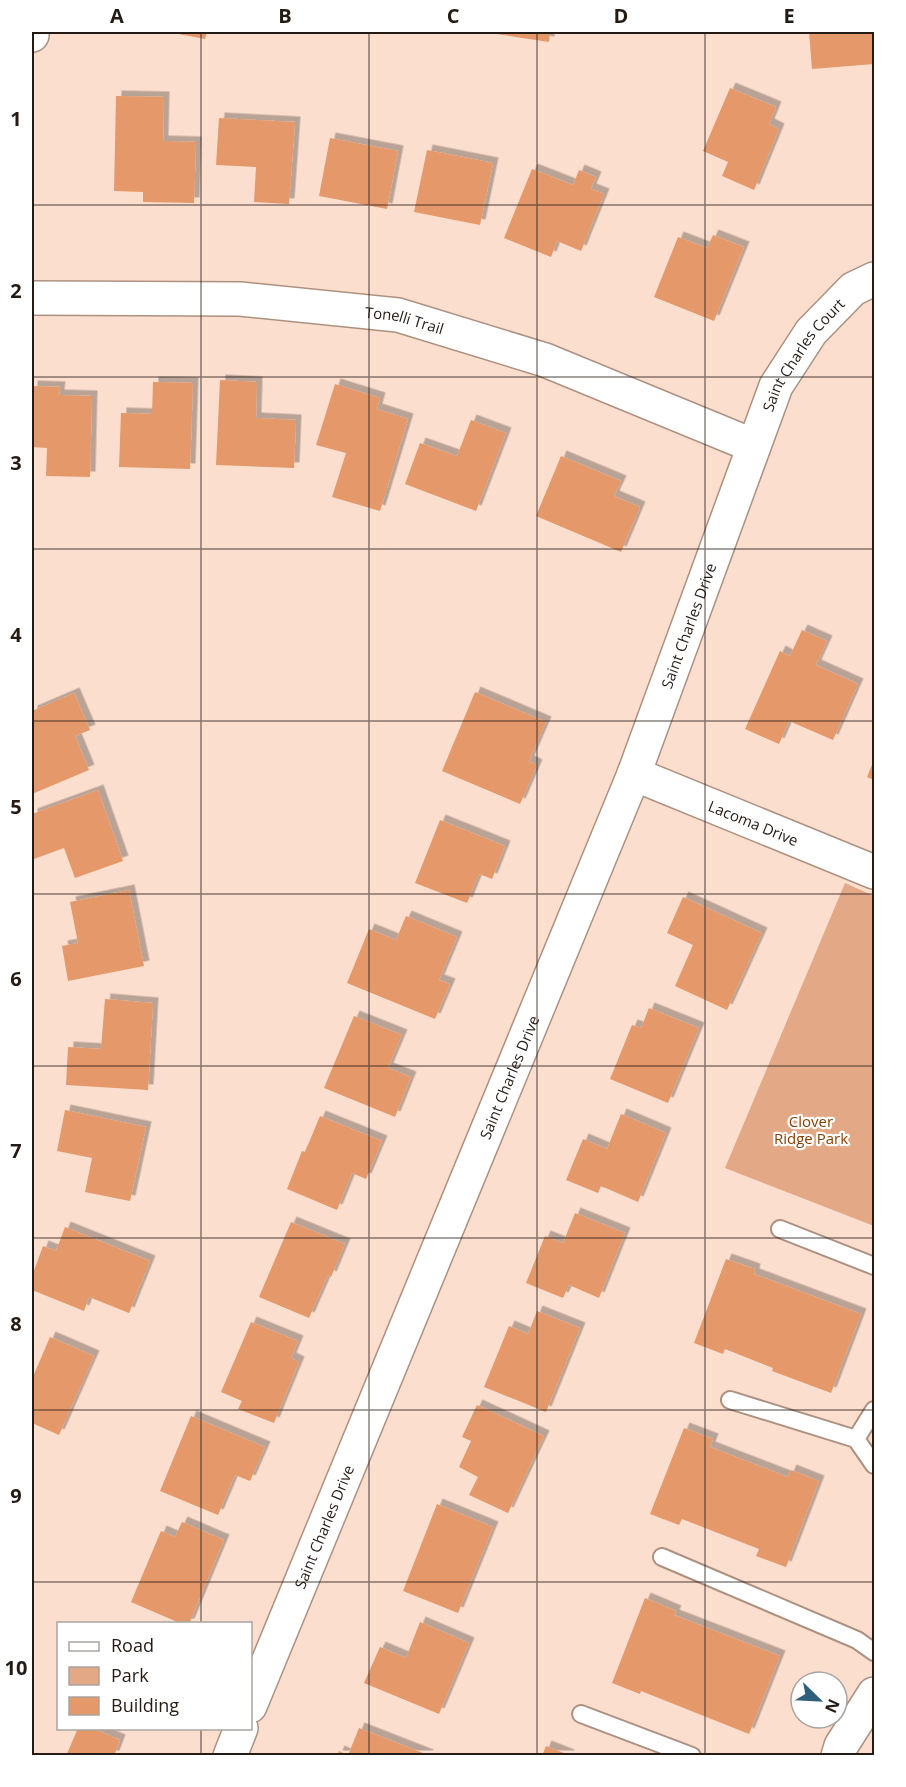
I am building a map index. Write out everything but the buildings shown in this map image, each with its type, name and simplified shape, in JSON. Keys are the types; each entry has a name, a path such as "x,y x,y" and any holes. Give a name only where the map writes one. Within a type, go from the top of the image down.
{"street":[{"name":"Saint Charles Court","path":"754,446 776,386 811,332 853,289 874,279"},
{"name":"Tonelli Trail","path":"32,298 240,299 398,315 545,360 754,446"},
{"name":"Saint Charles Drive","path":"252,1701 634,774 754,446"},
{"name":"Lacoma Drive","path":"634,774 874,872"},
{"path":"838,1755 841,1746 874,1694"},
{"path":"230,1755 240,1730"}],"lane":[{"path":"780,1229 874,1266"},
{"path":"730,1400 856,1439 874,1465"},
{"path":"856,1439 874,1410"},
{"path":"662,1557 857,1640 874,1652"},
{"path":"581,1714 692,1755"}],"green space":[{"name":"Clover Ridge Park","path":"845,883 874,896 874,1226 725,1168"}]}
